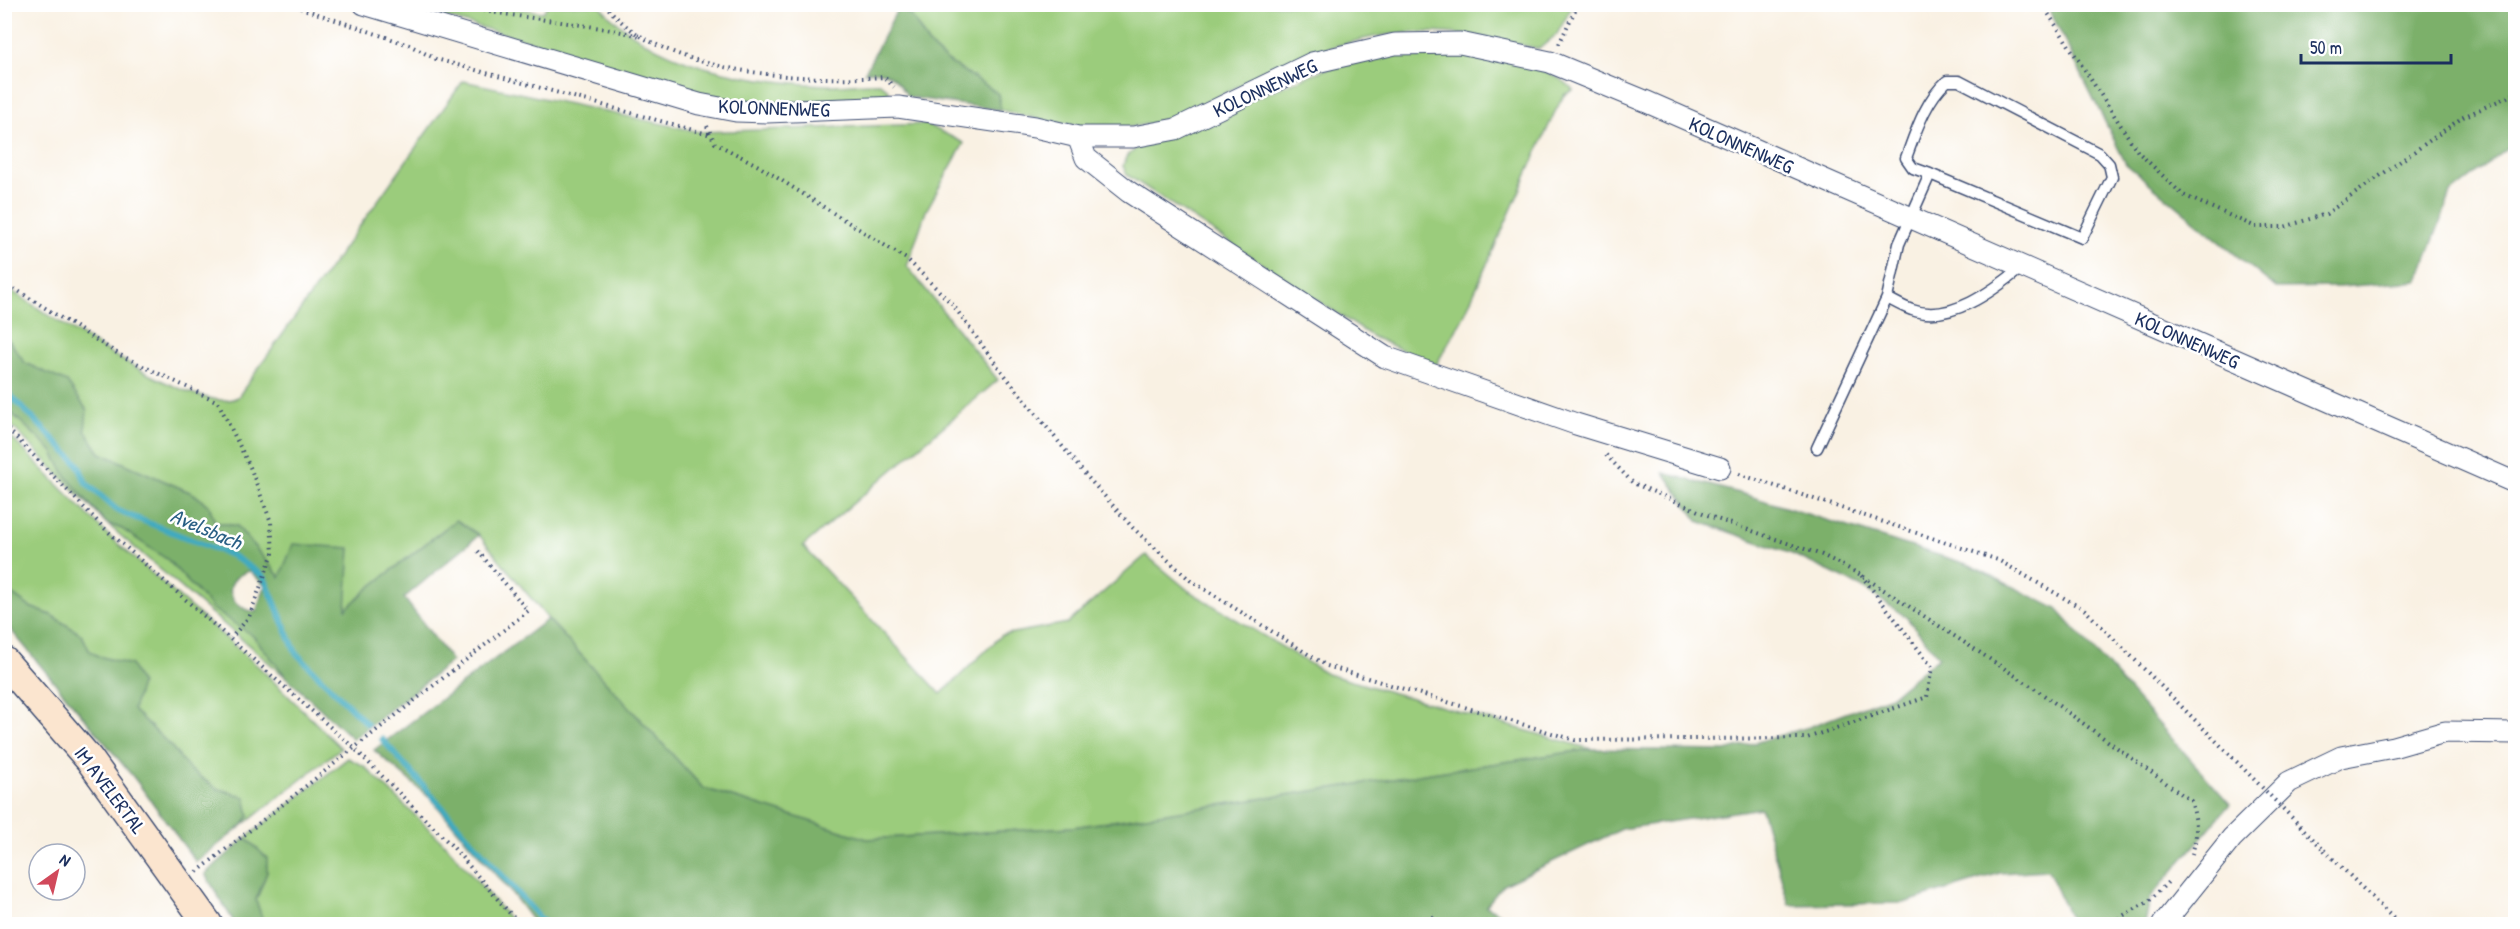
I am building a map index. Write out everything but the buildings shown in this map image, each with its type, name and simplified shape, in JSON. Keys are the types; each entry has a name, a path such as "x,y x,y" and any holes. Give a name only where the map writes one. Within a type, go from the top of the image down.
{"main road":[{"name":"IM AVELERTAL","path":"4,661 89,759 208,924"}],"street":[{"name":"KOLONNENWEG","path":"364,4 699,104 756,111 898,107 1035,127 1078,138 1133,137 1176,129 1312,63 1395,44 1460,43 1550,62 2516,483"},
{"path":"1078,138 1086,158 1129,192 1385,357 1576,424 1720,468"},
{"path":"2163,924 2232,838 2289,782 2341,757 2393,747 2445,732 2516,733"}],"lane":[{"path":"1947,81 1959,81 2100,154 2109,164 2112,177 2082,238 1930,174 1913,168 1906,158 1921,118 1936,90 1947,81"},
{"path":"1817,448 1887,298 1899,244 1930,174"},
{"path":"1887,298 1913,311 1940,312 1995,289 2021,268"}],"path":[{"path":"288,4 409,45 436,59 711,135"},
{"path":"448,4 498,15 590,24 643,37"},
{"path":"605,4 612,13 643,37 657,46 685,56 773,75 843,80 884,77 895,87 898,107"},
{"path":"1550,62 1578,4"},
{"path":"2042,4 2138,152 2183,195 2256,227 2284,227 2326,214 2463,117 2516,93"},
{"path":"699,104 715,143 757,165 908,260 953,305 1039,418 1133,528 1190,580 1327,666 1575,740 1806,738 1927,697 1932,667 1861,575"},
{"path":"4,282 120,355 218,402 250,467 271,522 273,553 249,617 231,638"},
{"path":"1576,424 1633,483 1717,519 1822,555 1861,575 2034,688 2191,801 2197,820 2197,837 2190,859"},
{"path":"4,425 103,527 354,748 452,846 519,924"},
{"path":"1720,468 1998,560 2085,610 2399,924"},
{"path":"181,885 528,611 478,551"},
{"path":"2108,924 2148,902 2176,873"},
{"path":"1416,924 1438,915"}],"green space":[{"path":"483,4 543,12 548,5 599,5 622,26 647,43 674,57 703,67 764,80 795,83 832,85 880,83 888,90 890,99 741,104 643,78 578,55 403,5"},
{"path":"900,4 1573,5 1557,34 1539,49 1474,36 1430,32 1364,39 1324,49 1286,63 1175,116 1157,122 1117,128 1059,123 1001,110 998,94 935,51 913,19 898,8"},
{"path":"2047,5 2515,5 2515,143 2451,193 2418,281 2339,287 2276,288 2126,164"},
{"path":"898,8 913,19 928,43 943,58 998,94 1001,110 908,97 896,80 886,73 865,72"},
{"path":"1393,53 1454,53 1500,59 1536,68 1564,82 1573,90 1564,95 1554,114 1462,320 1436,365 1373,337 1127,175 1123,166 1126,157 1137,148 1322,70"},
{"path":"463,81 700,132 926,124 964,143 926,211 907,266 998,380 803,546 941,694 1002,635 1068,623 1146,555 1189,591 1327,674 1591,749 1073,827 867,839 703,788 548,619 479,535 456,520 369,588 346,610 280,577 237,526 215,522 209,506 194,494 100,453 44,373 25,363 5,335 4,286 121,360 158,379 191,393 219,400 238,397"},
{"path":"5,335 25,363 67,382 87,410 85,430 100,453 194,494 209,506 215,522 237,526 280,577 293,544 350,548 346,609 369,588 456,520 479,535 404,598 452,661 353,739 289,680 253,636 213,609 168,560 122,529 106,523 66,476 52,451 5,407","holes":["250,571 265,586 256,612 239,605 231,593 234,580"]},
{"path":"5,407 52,451 66,476 106,523 5,419"},
{"path":"5,431 108,535 259,667 341,748 242,826 249,816 245,797 216,788 189,769 170,745 133,710 131,665 98,656 89,650 82,635 51,615 30,607 5,589"},
{"path":"1664,473 1743,494 1970,565 2057,609 2230,804 2150,898 2145,924 2073,924 2048,870 2000,873 1904,903 1789,905 1761,808 1622,829 1503,885 1486,906 1518,924 535,924 431,799 374,750 548,619 703,788 867,839 1073,827 1591,749 1726,751 1809,727 1891,696 1939,657 1906,617 1860,586 1792,554 1698,521"},
{"path":"106,523 122,529 168,560 213,609 253,636 289,680"},
{"path":"4,589 30,607 51,615 82,635 89,650 98,656 131,665 141,684 133,710 170,745 189,769 216,788 245,797 249,816 242,826 196,862 135,779 5,623"},
{"path":"348,758 364,766 447,846 514,924 264,924 256,901 267,872 258,849 246,838"},
{"path":"246,838 267,858 267,872 256,900 264,924 235,924 205,874"}],"waterway":[{"name":"Avelsbach","path":"4,389 78,464 86,483 118,511 233,556 264,577 296,653 367,724"},
{"name":"Avelsbach","path":"382,739 545,924"}]}
